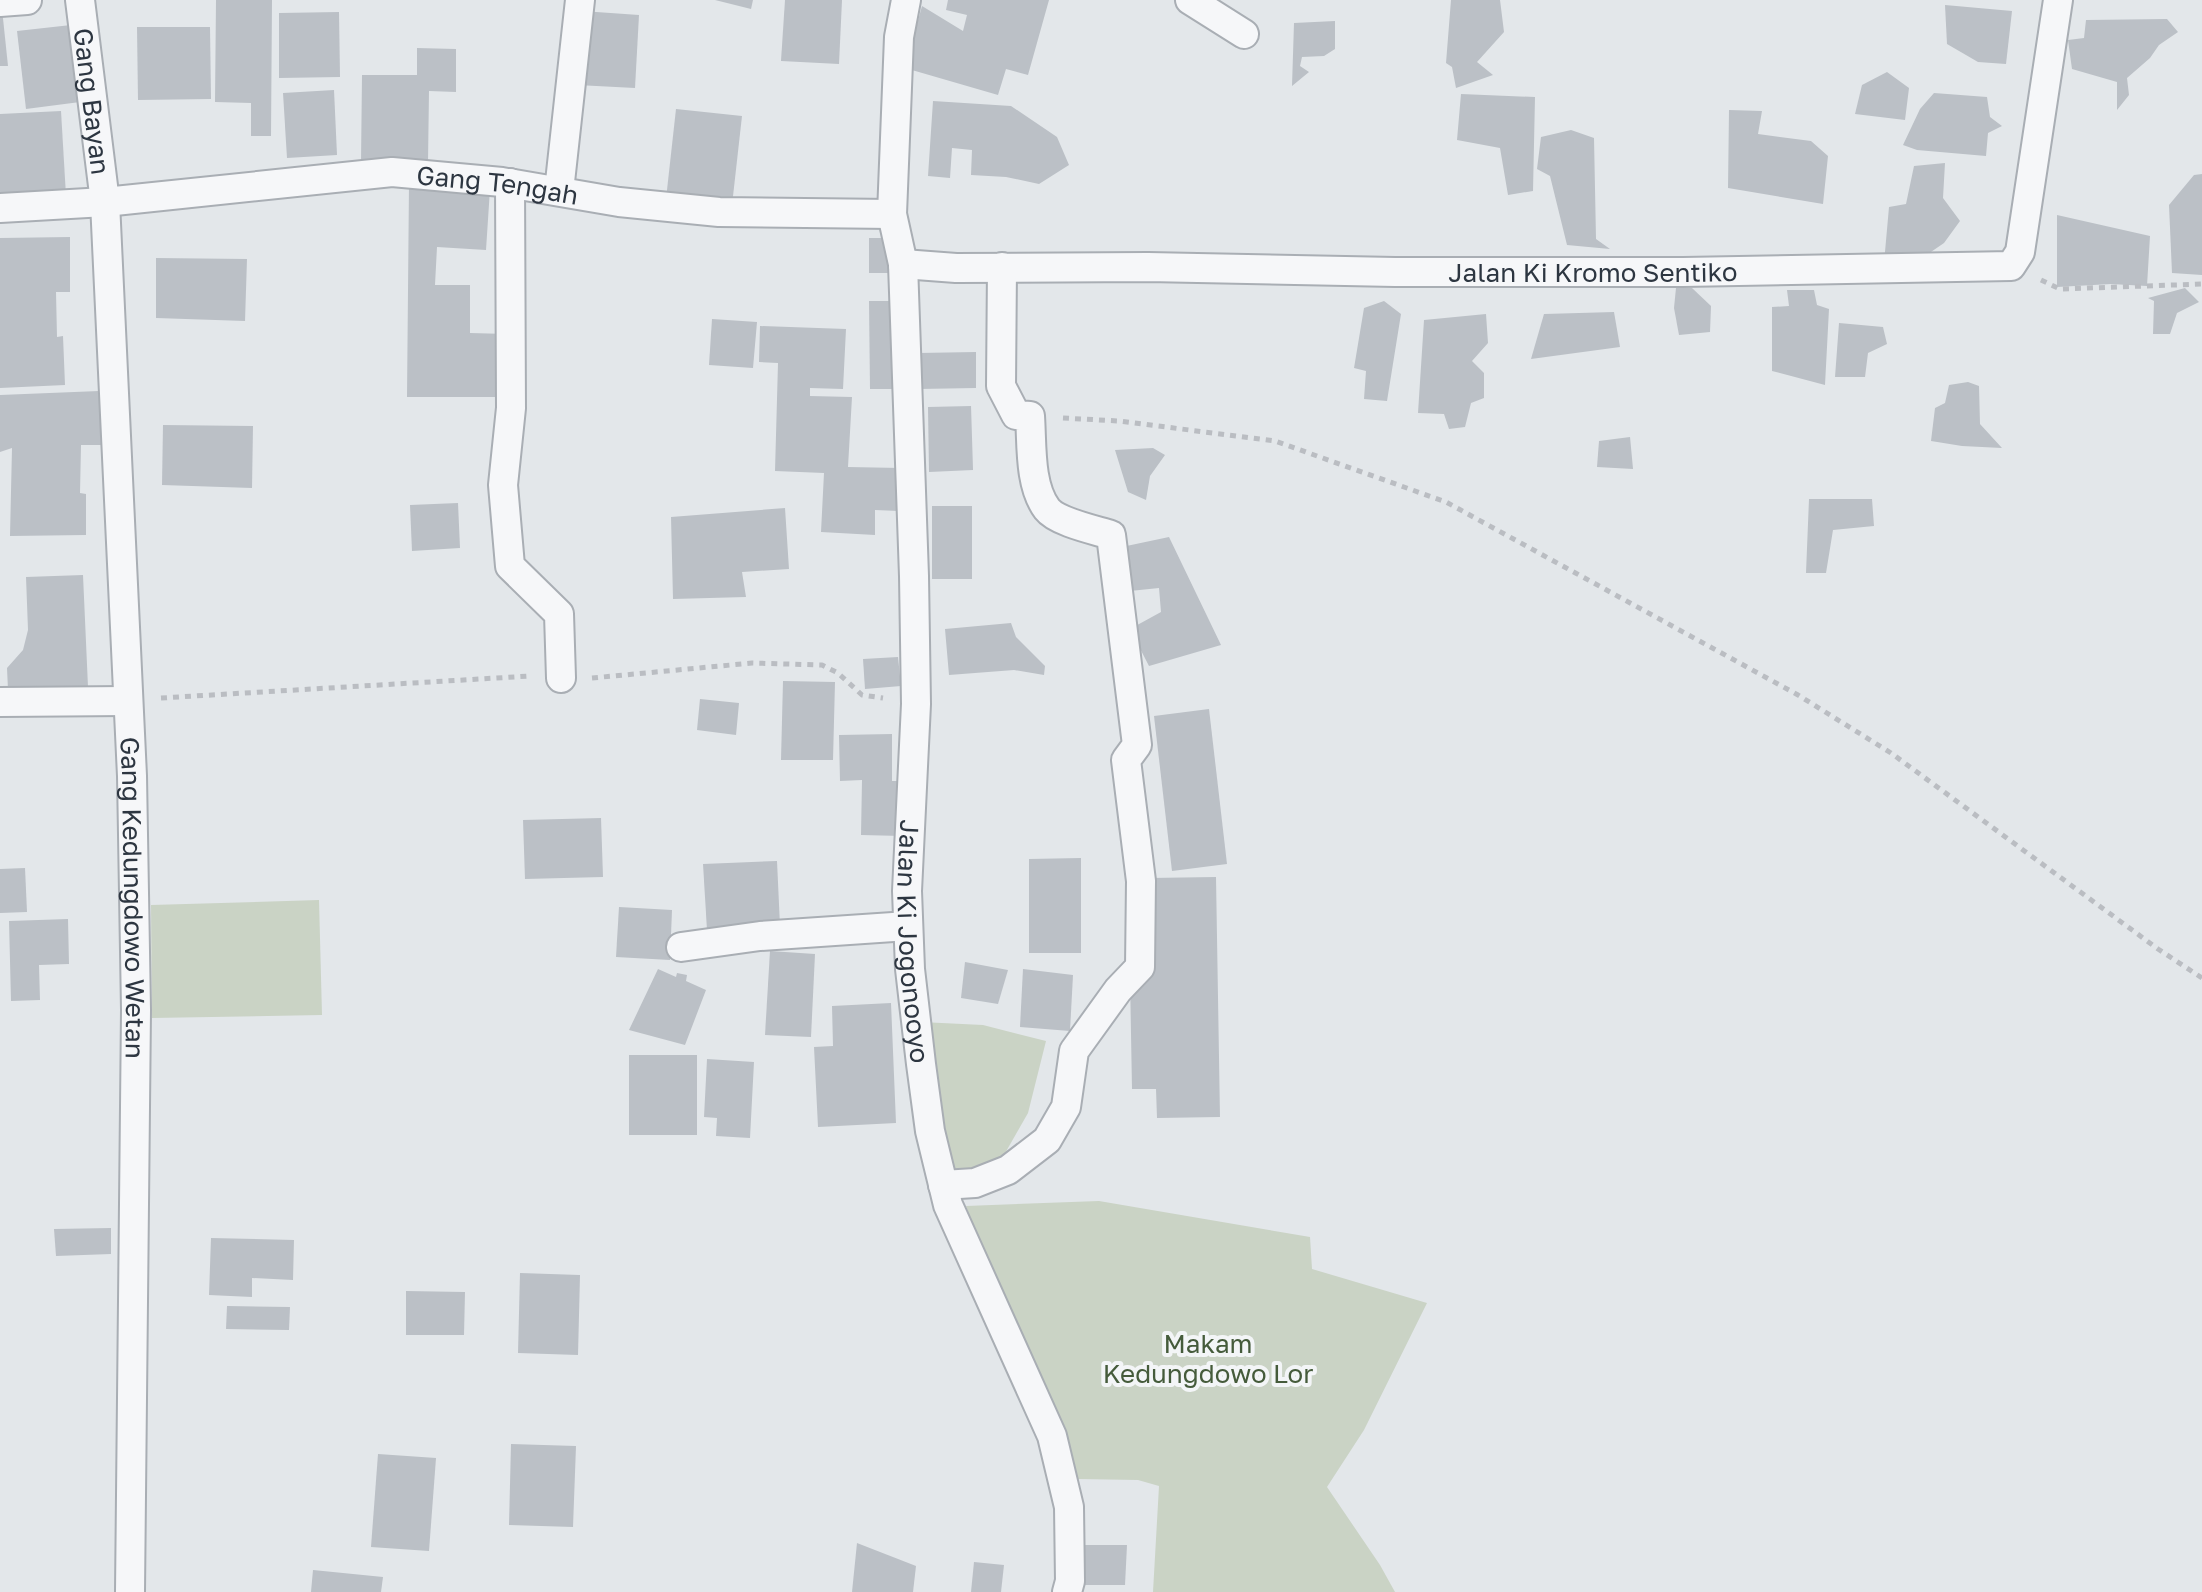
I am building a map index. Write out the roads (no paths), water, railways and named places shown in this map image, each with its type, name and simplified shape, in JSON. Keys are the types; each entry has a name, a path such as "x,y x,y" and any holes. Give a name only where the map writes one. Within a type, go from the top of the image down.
{"street":[{"path":"0,2 27,0"},
{"name":"Gang Bayan","path":"80,0 105,202"},
{"path":"559,191 580,0"},
{"name":"Jalan Ki Jogonooyo","path":"906,0 899,37 892,214 903,264 914,576 916,704 907,891 910,969 930,1131 943,1185 954,1219 1052,1436 1069,1507 1070,1581 1067,1592"},
{"path":"1190,0 1244,34"},
{"name":"Jalan Ki Kromo Sentiko","path":"903,264 1577,272 2011,266 2020,252 2058,0"},
{"name":"Gang Tengah","path":"0,208 105,202 392,172 510,183 619,202 719,212 892,214"},
{"path":"510,183 511,408 503,485 510,566 559,614 561,678"},
{"name":"Gang Kedungdowo Wetan","path":"105,202 132,776 136,1010 130,1592"},
{"path":"943,1185 975,1183 1008,1170 1047,1140 1066,1107 1074,1051 1118,990 1140,967 1141,881 1126,760 1137,745 1111,535 1067,521 1048,510 1036,484 1030,416 1016,415 1001,386 1002,267"},
{"path":"0,702 127,701"},
{"path":"681,947 760,936 908,926"}],"park label":[{"name":"Makam Kedungdowo Lor","path":"1208,1358"}]}
